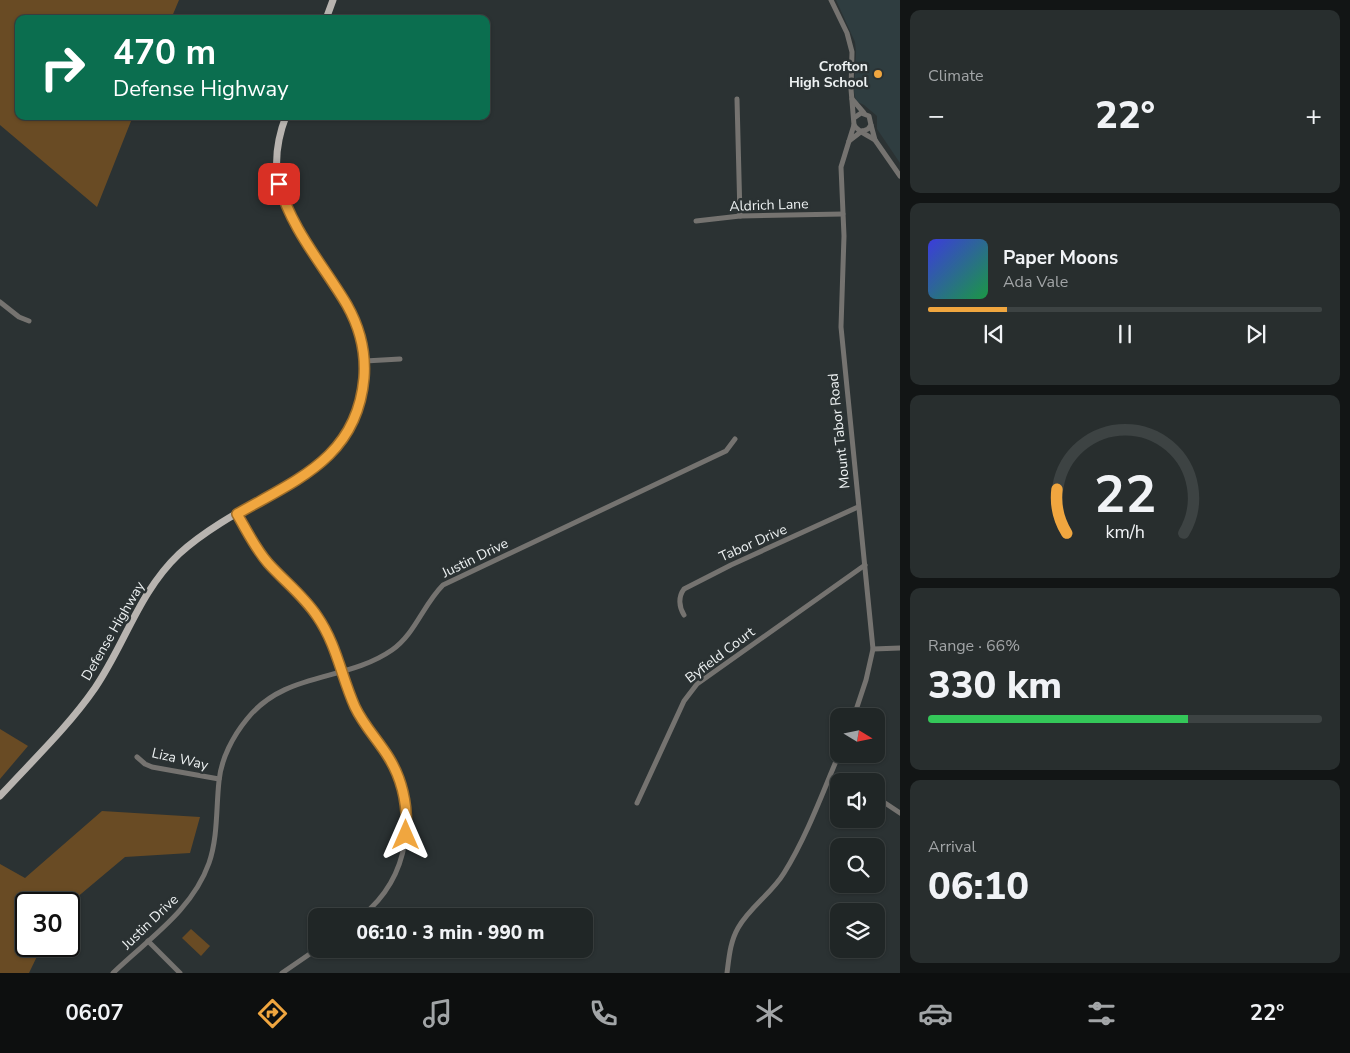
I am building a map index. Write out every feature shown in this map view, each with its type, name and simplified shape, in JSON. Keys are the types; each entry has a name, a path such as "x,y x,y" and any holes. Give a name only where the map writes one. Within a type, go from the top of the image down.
{"main road":[{"path":"327,15 333,0"},
{"name":"Defense Highway","path":"0,796 67,724 94,689 108,667 138,607 161,574 179,555 198,539 316,467 336,448 351,428 364,384 365,361 361,338 354,318 296,225 282,195 277,175 277,155 280,133 285,120"}],"street":[{"path":"830,0 850,42 852,52 854,125 857,129 875,140"},
{"path":"852,98 871,119 875,140 900,176"},
{"path":"737,99 740,216"},
{"path":"854,118 858,114 864,113"},
{"name":"Mount Tabor Road","path":"854,125 841,167 843,214 841,327 873,649 868,674 857,708"},
{"path":"849,141 871,125"},
{"name":"Aldrich Lane","path":"696,221 740,216 843,214"},
{"path":"0,302 19,317 29,321"},
{"path":"365,361 400,359"},
{"name":"Justin Drive","path":"113,973 183,908 198,888 204,877 213,850 219,778 226,756 248,717 266,701 292,686 378,659 400,644 413,629 432,597 442,585 726,451 735,439"},
{"name":"Tabor Drive","path":"684,616 680,601 681,593 684,589 731,565 858,508"},
{"path":"237,514 269,564 299,593 320,619 329,634 358,714 388,757 398,778 407,813 405,844 397,870 381,898 370,908"},
{"name":"Byfield Court","path":"637,803 684,701 697,684 864,565"},
{"path":"873,649 900,648"},
{"name":"Liza Way","path":"137,757 152,767 219,778"},
{"path":"727,973 732,943 738,928 745,917 784,874 830,777"},
{"path":"885,803 900,813"},
{"path":"148,941 180,973"},
{"path":"282,973 308,955"}],"shaded area":[{"path":"0,0 179,0 173,15 15,15 15,120 131,120 97,207 0,125"},
{"name":"Crofton High School","path":"836,0 900,0 900,163 877,129 877,116 856,101 854,92 855,42"},
{"path":"0,729 28,746 0,779"},
{"path":"102,811 200,817 190,853 125,857 80,895 80,892 15,892 15,957 37,957 29,973 0,973 0,864 25,878"},
{"path":"191,929 210,946 201,956 182,938"}],"place":[{"name":"Crofton High School","path":"878,74"}],"route":[{"path":"279,184 286,205 296,225 354,318 364,350 364,384 351,428 336,448 316,467 237,514 269,564 309,604 329,634 358,714 388,757 398,778 407,813 406,835"}]}
